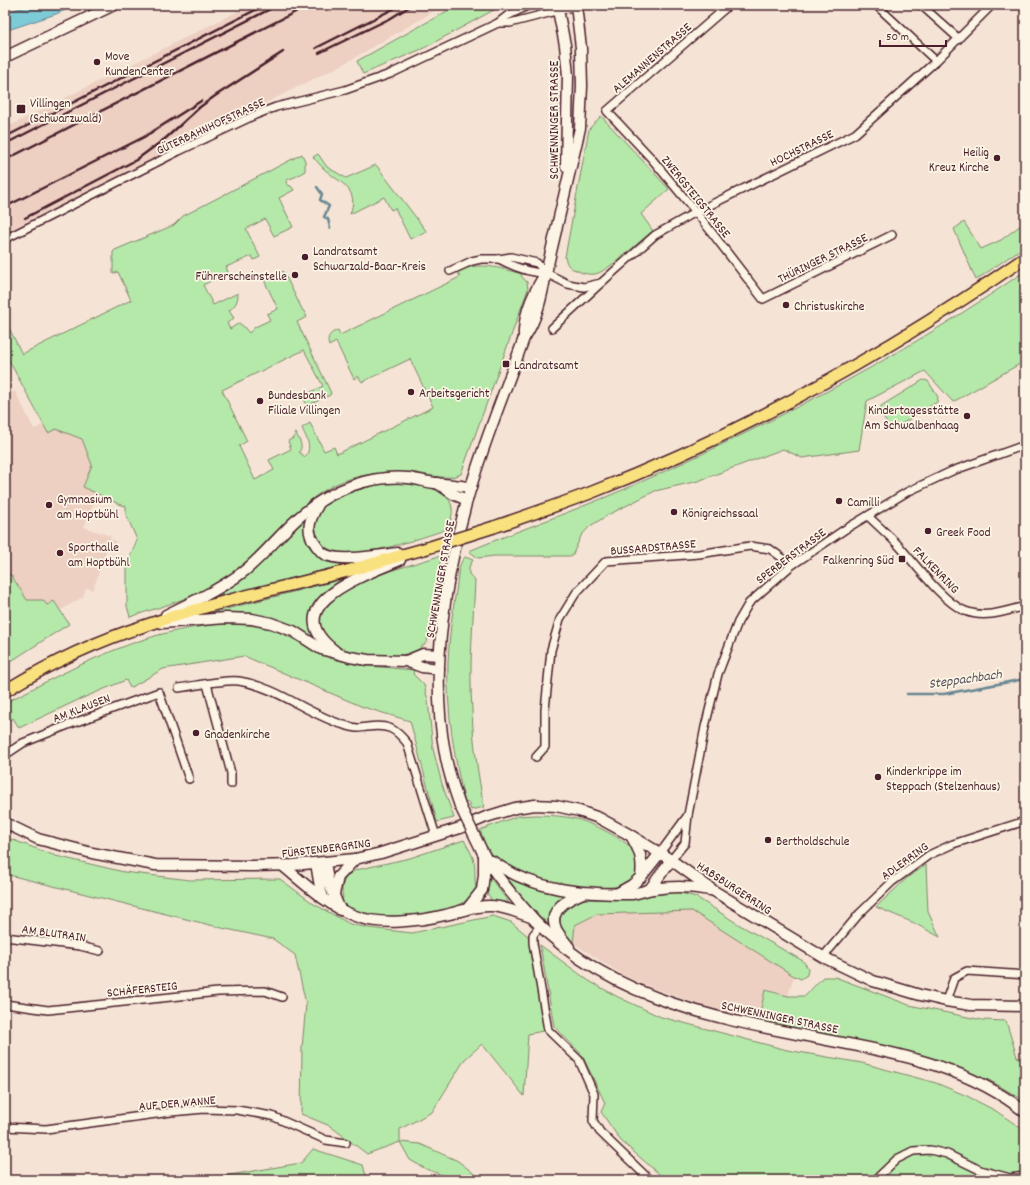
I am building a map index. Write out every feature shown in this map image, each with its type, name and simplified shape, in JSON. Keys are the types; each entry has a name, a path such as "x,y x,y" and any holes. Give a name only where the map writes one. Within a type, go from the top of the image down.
{"main road":[{"path":"5,57 114,5"},
{"name":"SCHWENNINGER STRASSE","path":"577,5 581,48 582,86 580,128 546,273 534,290 523,326 524,338 467,500 453,559 441,626 439,655 440,705 445,752 452,782 460,806 483,853 531,917 556,941 575,956 610,978 661,1000 751,1025 886,1051 942,1067 969,1078 1009,1099 1025,1112"},
{"name":"SCHWENNINGER STRASSE","path":"558,7 565,45 568,76 566,188"},
{"path":"5,691 64,659 146,625 217,604 348,571 423,550 584,495 638,473 692,449 772,410 830,379 913,331 1025,258"},
{"path":"146,625 211,592 244,572 304,513 341,489 361,482 408,478 436,483 456,484 471,488"},
{"path":"436,483 453,494 467,500"},
{"path":"321,502 311,517 309,528 311,538 318,548 325,554 335,557 354,558 423,550"},
{"path":"339,654 327,645 320,637 316,628 315,618 317,609 324,600 333,592 345,585 423,550"},
{"path":"146,625 226,618 252,619 271,623 292,631 321,649 339,654 368,660 406,661 422,667 439,669"},
{"path":"406,661 423,654 439,655"},
{"name":"HABSBURGERRING","path":"436,836 486,817 515,808 535,805 556,806 579,811 600,818 630,835 671,860 714,891 823,957 873,980 920,995 946,1001 971,1005 1025,1006"},
{"name":"FÜRSTENBERGRING","path":"5,823 38,839 92,853 155,865 283,866 321,863 355,859 381,853 436,836"},
{"path":"630,835 639,849 642,864 641,877"},
{"path":"483,853 506,872 525,880 543,886 584,893 634,894 650,889 676,886 694,887 714,891"},
{"path":"468,908 482,890 484,875 483,853"},
{"path":"618,893 632,886 660,853"},
{"path":"334,894 338,876 355,859"},
{"path":"650,889 671,860"},
{"path":"321,863 320,887 323,898"},
{"path":"321,863 340,910"},
{"path":"283,866 340,910 356,917 379,921 415,921 447,915 468,908 491,906 531,917"},
{"path":"575,956 556,928 555,915 559,906 571,898 584,893"}],"street":[{"name":"GÜTERBAHNHOFSTRASSE","path":"5,239 255,115 276,107 344,90 390,74 498,23 507,16 529,5"},
{"name":"GÜTERBAHNHOFSTRASSE","path":"498,23 510,23 558,7 577,5"},
{"name":"ALEMANNENSTRASSE","path":"607,111 729,5"},
{"path":"876,5 936,61"},
{"path":"921,5 959,39"},
{"name":"HOCHSTRASSE","path":"552,328 655,235 696,212 855,134 936,61 992,5"},
{"name":"ZWERGSTEIGSTRASSE","path":"607,111 651,158 696,212 763,299"},
{"name":"THÜRINGER STRASSE","path":"763,299 892,235"},
{"path":"450,271 477,260 511,257 537,263 546,273 568,284 584,287 601,283"},
{"path":"500,259 530,272 546,273"},
{"name":"SPERBERSTRASSE","path":"671,860 685,843 688,815 718,674 738,622 749,603 792,565 844,530 907,492 952,471 1025,445"},
{"name":"FALKENRING","path":"868,516 900,547 955,605 966,611 981,614 1000,613 1025,606"},
{"name":"BUSSARDSTRASSE","path":"536,757 544,747 545,710 552,650 560,619 576,593 606,561 699,554 750,546 770,549 792,565"},
{"path":"178,688 238,681 258,685 276,692 328,719 344,725 358,728 380,726 390,728 399,734 407,743 436,836"},
{"path":"207,684 231,772 231,784"},
{"name":"AM KLAUSEN","path":"5,754 23,743 55,730 159,692 189,779"},
{"name":"SPERBERSTRASSE","path":"660,853 688,815"},
{"name":"ADLERRING","path":"823,957 860,913 887,887 929,855 953,844 1025,821"},
{"path":"540,926 533,935 533,943 548,1030 579,1060 594,1094 593,1121 600,1132 650,1180"},
{"name":"AM BLUTRAIN","path":"5,937 80,946 100,951"},
{"path":"946,1001 954,978 967,971 1025,975"},
{"name":"SCHÄFERSTEIG","path":"5,1004 48,1010 218,992 265,991 282,997"},
{"name":"AUF DER WANNE","path":"5,1127 46,1129 204,1109 237,1110 272,1116 326,1140 346,1143"},
{"path":"875,1180 897,1159 912,1151 930,1150 947,1154 980,1170 1010,1178 1025,1176"}],"shaded area":[{"path":"250,5 445,5 342,65 5,233 5,128"},
{"name":"Gymnasium am Hoptbühl","path":"15,391 34,429 43,425 48,433 56,429 82,439 92,465 83,487 98,494 84,527 111,536 110,539 116,541 114,547 108,545 93,590 86,588 83,597 61,610 54,601 46,605 43,600 27,600 11,575 6,574 5,572 5,396"},
{"path":"692,911 794,976 788,996 765,990 758,1022 731,1015 655,989 623,975 573,943 575,925 597,914"}],"green space":[{"path":"458,5 503,5 424,48 363,74 357,61"},
{"path":"601,116 669,189 641,214 653,231 607,268 595,274 590,274 583,273 570,267 565,257 589,129"},
{"path":"302,154 305,161 305,171 286,180 287,185 291,186 294,190 279,198 293,227 274,236 265,219 246,229 260,257 254,260 252,256 226,267 228,272 203,285 213,305 238,293 236,303 229,311 234,318 227,323 230,329 239,323 249,333 255,327 270,320 267,314 278,309 264,280 283,271 307,317 297,322 331,393 330,395 307,406 303,396 323,386 304,350 222,390 247,441 239,446 255,480 274,470 269,460 291,449 288,441 295,437 294,434 296,433 301,445 299,452 305,457 309,446 302,428 310,423 324,451 334,447 337,454 433,407 410,359 362,382 358,376 354,379 336,342 329,346 328,338 335,331 338,330 340,335 460,277 457,271 474,266 490,266 522,274 521,276 527,282 528,289 461,474 445,477 396,472 365,475 345,480 322,492 296,512 250,559 226,578 213,586 186,598 130,617 127,606 127,564 137,540 126,514 126,506 83,487 92,465 82,439 56,429 48,433 5,353 5,330 9,328 22,354 131,300 118,272 113,274 113,252 115,250 174,225 183,216"},
{"path":"318,154 327,167 346,178 376,165 427,232 410,239 395,208 391,210 384,197 350,214 353,200 351,194 345,185 325,170 313,157"},
{"path":"964,222 981,249 1001,240 1025,222 1025,246 976,280 954,229"},
{"path":"1025,271 1025,361 953,402 925,371 867,401 859,450 802,458 783,449 698,481 655,491 590,526 581,536 572,556 494,556 478,558 469,551 628,488 699,456 795,408 935,330"},
{"path":"923,380 928,381 938,397 937,402 895,428 889,427 880,411 881,406"},
{"path":"393,483 428,487 444,495 449,500 452,508 452,516 448,529 407,542 361,553 335,552 326,547 317,537 315,522 319,512 329,503 341,496 355,491"},
{"path":"306,518 307,541 310,548 322,557 352,563 206,600 221,592 247,573"},
{"path":"436,557 441,557 427,642 418,650 394,656 368,655 343,649 333,644 325,637 319,616 323,608 338,593 390,571"},
{"path":"465,557 473,560 469,567 469,574 475,581 471,694 475,746 484,807 471,810 468,802 465,803 457,768 448,697 448,661 452,617 458,573 460,564"},
{"path":"5,572 6,574 11,575 27,600 43,600 47,605 54,601 69,624 5,665"},
{"path":"347,578 330,588 322,595 312,609 310,628 314,638 302,632 247,614 227,613 203,615"},
{"path":"218,624 244,624 275,630 331,658 358,665 414,670 413,674 424,685 428,700 433,749 442,784 454,818 437,822 410,721 363,707 244,656 163,669 130,688 126,680 78,700 19,728 13,718 5,722 5,703 97,657 155,636 179,630"},
{"path":"535,815 577,819 591,824 623,841 633,850 636,858 637,865 634,877 626,884 610,887 585,887 548,884 510,868 495,859 488,849 480,830 518,816"},
{"path":"5,837 56,856 124,872 190,880 280,879 314,904 350,924 369,928 412,933 493,916 511,922 529,937 537,968 548,1030 528,1034 524,1096 482,1044 465,1059 432,1112 400,1129 400,1142 367,1154 330,1126 301,1114 302,1048 306,1004 295,955 273,939 222,928 5,874"},
{"path":"464,840 474,862 477,891 454,907 432,913 391,916 366,914 354,911 347,907 341,900 343,898 342,889 344,881 348,875 356,870 410,858"},
{"path":"926,865 928,912 940,937 914,923 876,907 907,878"},
{"path":"504,875 529,886 556,893 571,894 551,928 524,900"},
{"path":"489,876 513,908 491,903 490,897 485,891"},
{"path":"677,892 696,897 738,924 803,961 808,968 807,975 801,979 794,976 692,911 597,914 575,925 573,943 561,930 560,919 562,913 569,904 582,899 624,898"},
{"path":"540,945 589,981 618,997 661,1017 787,1050 862,1063 936,1083 967,1096 996,1111 1025,1131 1025,1173 1012,1180 666,1180 621,1141 601,1112 605,1103 582,1055 554,1026"},
{"path":"823,977 835,977 909,1005 982,1020 1006,1021 1017,1057 1025,1062 1025,1101 989,1080 922,1056 758,1022 765,990 788,996 805,996"},
{"path":"400,1142 420,1144 458,1161 482,1180 455,1180 426,1169 410,1160"},
{"path":"313,1149 363,1165 367,1180 200,1180 301,1163"}],"water":[{"path":"31,5 77,5 56,14 5,31 5,13"}],"waterway":[{"path":"317,187 322,194 320,200 329,206 324,217 328,219 330,228"},
{"name":"Steppachbach","path":"907,694 944,694 1025,679"}],"railway":[{"path":"5,137 265,5"},
{"path":"5,144 278,5"},
{"path":"5,160 309,5"},
{"path":"316,48 401,5"},
{"path":"319,53 391,18 412,5"},
{"path":"25,218 136,160 166,138 200,107 283,52"},
{"path":"5,207 144,137 201,101"}],"place":[{"name":"Move KundenCenter","path":"97,62"},
{"name":"Villingen (Schwarzwald)","path":"21,109"},
{"name":"Heilig Kreuz Kirche","path":"997,158"},
{"name":"Landratsamt Schwarzald-Baar-Kreis","path":"305,257"},
{"name":"Führerscheinstelle","path":"295,275"},
{"name":"Christuskirche","path":"786,305"},
{"name":"Landratsamt","path":"506,364"},
{"name":"Arbeitsgericht","path":"411,392"},
{"name":"Bundesbank Filiale Villingen","path":"260,401"},
{"name":"Kindertagesstätte Am Schwalbenhaag","path":"967,416"},
{"name":"Camilli","path":"839,501"},
{"name":"Gymnasium am Hoptbühl","path":"49,505"},
{"name":"Königreichssaal","path":"674,512"},
{"name":"Greek Food","path":"928,531"},
{"name":"Sporthalle am Hoptbühl","path":"60,553"},
{"name":"Falkenring Süd","path":"902,559"},
{"name":"Gnadenkirche","path":"196,733"},
{"name":"Kinderkrippe im Steppach (Stelzenhaus)","path":"878,777"},
{"name":"Bertholdschule","path":"768,840"}]}
